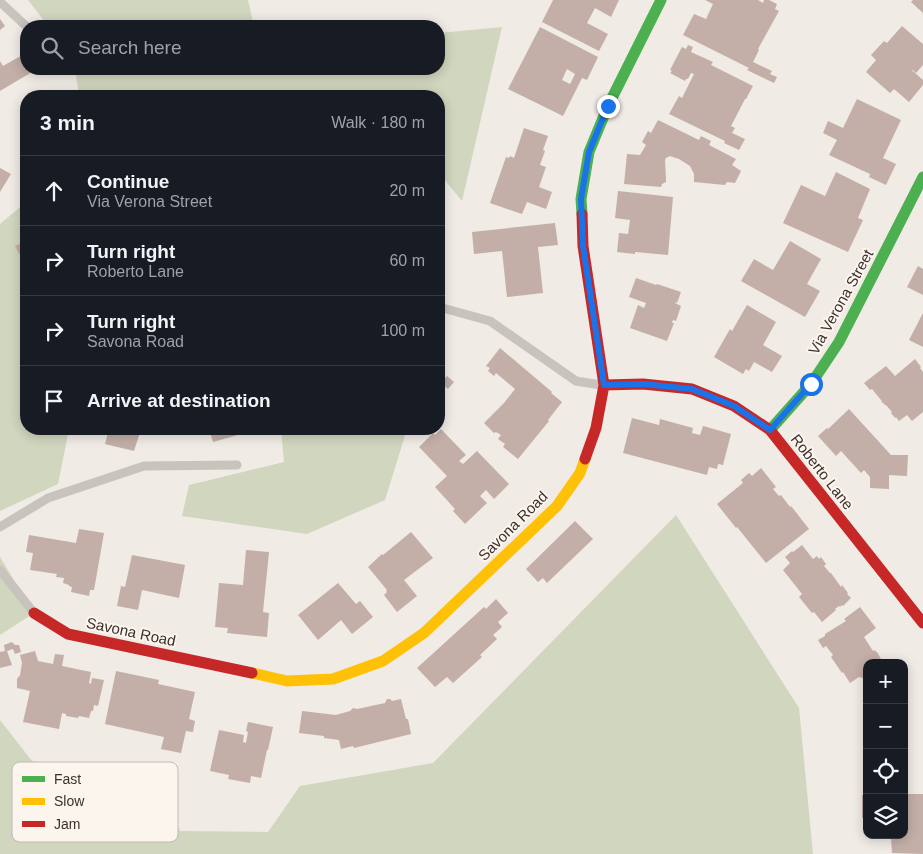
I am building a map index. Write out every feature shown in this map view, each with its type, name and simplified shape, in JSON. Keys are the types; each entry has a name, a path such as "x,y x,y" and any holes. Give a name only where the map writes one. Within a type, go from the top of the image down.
{"street":[{"name":"Savona Road","path":"34,613 68,634 287,681 333,679 383,661 424,633 557,506 580,473 596,428 604,385 583,246 581,199 589,152 608,106 661,0"},
{"name":"Via Verona Street","path":"770,430 811,384 839,342 923,178"},
{"name":"Roberto Lane","path":"604,385 643,384 692,389 734,406 770,430 923,623"}],"lane":[{"path":"0,2 20,20"},
{"path":"445,309 490,321 576,381 604,385"},
{"path":"0,527 48,498 144,466 237,465"},
{"path":"0,570 34,613"}],"green space":[{"path":"28,0 248,0 253,20 43,20"},
{"path":"502,27 462,201 445,180 445,90 78,90 76,75 445,75 445,32"},
{"path":"20,207 20,435 68,435 58,484 0,511 0,224"},
{"path":"282,435 405,435 385,500 307,534 182,516 189,485 284,462"},
{"path":"676,515 799,708 813,854 0,854 0,720 32,761 36,762 12,762 12,842 178,842 178,825 180,831 268,832 300,786 433,763"},
{"path":"0,557 34,613 0,635"}],"building":[{"path":"553,0 619,0 611,17 595,8 587,23 608,34 599,51 542,22"},
{"path":"705,0 758,0 763,3 764,0 769,0 777,4 775,9 779,11 753,62 772,71 770,74 777,77 774,83 747,70 749,68 683,35 694,14 706,19 713,4"},
{"path":"913,0 923,0 923,13 911,2"},
{"path":"0,19 5,26 0,30"},
{"path":"902,26 923,44 923,65 916,73 913,70 911,72 913,71 923,80 923,85 909,102 894,89 890,93 866,72 876,60 871,55 884,41 887,43"},
{"path":"540,27 598,57 587,80 582,78 563,116 508,89","holes":["567,69 575,74 570,84 562,80"]},
{"path":"688,45 693,47 691,52 713,62 711,65 753,86 731,126 735,128 732,133 745,139 739,150 724,143 725,141 669,114 679,96 682,98 694,74 691,73 685,81 670,73 682,47 686,49"},
{"path":"20,56 20,75 27,75 0,91 0,61 3,66"},
{"path":"857,99 901,120 883,158 896,164 886,185 869,177 870,174 829,155 837,140 823,133 828,121 843,128"},
{"path":"658,120 699,140 701,136 711,141 709,145 736,159 732,165 741,171 735,183 727,182 725,185 694,182 694,174 690,166 670,156 665,160 666,182 661,187 624,184 627,154 640,155 646,145 642,142 648,131 651,133"},
{"path":"524,128 548,136 540,165 546,167 539,187 552,192 546,209 527,202 522,214 490,203 506,157 514,158"},
{"path":"0,168 11,174 0,192"},
{"path":"836,172 870,189 858,218 863,220 848,252 783,223 801,185 825,196"},
{"path":"618,191 673,197 668,255 617,252 619,233 628,234 630,220 615,218"},
{"path":"555,223 558,245 538,247 543,293 507,297 502,251 474,254 472,232"},
{"path":"790,241 821,259 807,284 820,291 805,317 741,281 754,259 773,270"},
{"path":"20,244 20,254 19,254 15,246"},
{"path":"918,266 923,269 923,295 907,287"},
{"path":"636,278 681,292 677,303 675,303 681,306 676,321 673,320 672,323 674,323 667,341 630,328 638,305 644,308 646,303 629,297"},
{"path":"747,305 776,322 763,345 782,356 772,372 754,362 749,371 746,369 743,374 714,357"},
{"path":"923,313 923,347 909,340"},
{"path":"500,348 562,402 518,459 503,447 505,444 498,439 501,435 496,432 494,433 484,423 515,389 496,373 494,376 488,371 490,368 486,366"},
{"path":"915,359 923,372 923,412 912,421 907,415 899,421 872,389 870,390 864,383 886,366 895,376"},
{"path":"447,376 454,382 448,389 445,386 445,378"},
{"path":"849,409 891,455 908,455 907,476 889,475 889,489 870,488 870,477 864,470 861,473 841,451 836,456 818,436"},
{"path":"632,418 659,425 660,419 693,428 692,433 700,435 703,426 731,434 723,465 718,464 717,469 709,467 707,475 623,453"},
{"path":"445,433 466,455 459,461 463,464 477,451 509,484 494,499 486,490 480,496 487,503 465,524 453,511 455,509 435,487 447,476 419,447 431,435 445,435"},
{"path":"107,435 139,435 134,451 105,444"},
{"path":"211,435 238,435 213,442"},
{"path":"761,468 776,487 773,489 791,506 809,529 766,563 717,504 743,483 741,480 749,473 752,476"},
{"path":"575,521 593,539 547,583 543,578 538,582 526,569"},
{"path":"79,529 104,533 94,590 90,590 89,596 71,592 72,587 63,583 64,578 56,577 57,574 30,570 33,553 26,552 29,535 76,543"},
{"path":"411,532 433,558 404,580 417,596 397,612 384,595 387,590 368,567"},
{"path":"802,545 813,559 817,556 819,559 821,557 826,564 824,566 841,587 842,585 851,598 843,606 835,609 822,622 799,597 802,594 783,570 790,563 785,557"},
{"path":"246,550 269,552 263,612 269,613 267,637 227,633 228,628 215,627 219,583 243,585"},
{"path":"132,555 185,565 179,598 142,590 138,610 117,606 121,586 125,587"},
{"path":"338,583 356,604 360,601 373,617 352,634 341,620 318,640 298,615"},
{"path":"496,599 508,613 498,622 502,627 493,635 497,639 480,655 482,657 453,683 447,677 435,687 417,668 484,607 486,609"},
{"path":"860,607 876,628 864,637 881,659 863,659 863,678 859,677 850,683 831,657 833,655 826,646 823,648 818,640 846,621 844,619"},
{"path":"12,642 15,645 19,645 21,652 15,654 13,649 7,651 12,665 0,668 0,652 5,651 4,645"},
{"path":"35,651 38,661 53,664 55,654 64,655 62,666 91,672 89,683 91,684 92,678 104,680 98,706 94,705 89,718 66,716 66,714 62,713 59,729 23,722 30,691 17,688 17,679 20,675 22,663 20,655"},
{"path":"116,671 159,680 158,684 195,692 189,719 195,721 193,732 186,731 181,753 161,749 164,737 105,724"},
{"path":"387,699 392,701 401,699 411,734 354,748 353,746 341,749 339,740 299,733 302,711 336,715 350,711 353,708 357,709 385,703"},
{"path":"248,722 273,727 261,778 251,776 250,783 228,779 229,775 210,771 219,730 244,735 243,742 246,743"},
{"path":"908,794 923,794 923,854 892,853 891,839 908,839"},
{"path":"862,795 863,795 863,818"}],"traffic: fast":[{"path":"582,214 581,199 589,152 608,106 661,0"},
{"path":"770,430 811,384 839,342 923,177"}],"traffic: slow":[{"path":"252,673 287,681 333,679 383,661 424,633 557,506 580,473 585,459"}],"traffic: jam":[{"path":"582,214 583,246 604,385 596,428 585,459"},
{"path":"604,385 643,384 692,389 734,406 770,430 923,623"},
{"path":"34,613 68,634 252,673"}],"route":[{"path":"608,106 589,152 581,199 583,246 604,385 643,384 692,389 734,406 770,430 811,384"}]}
